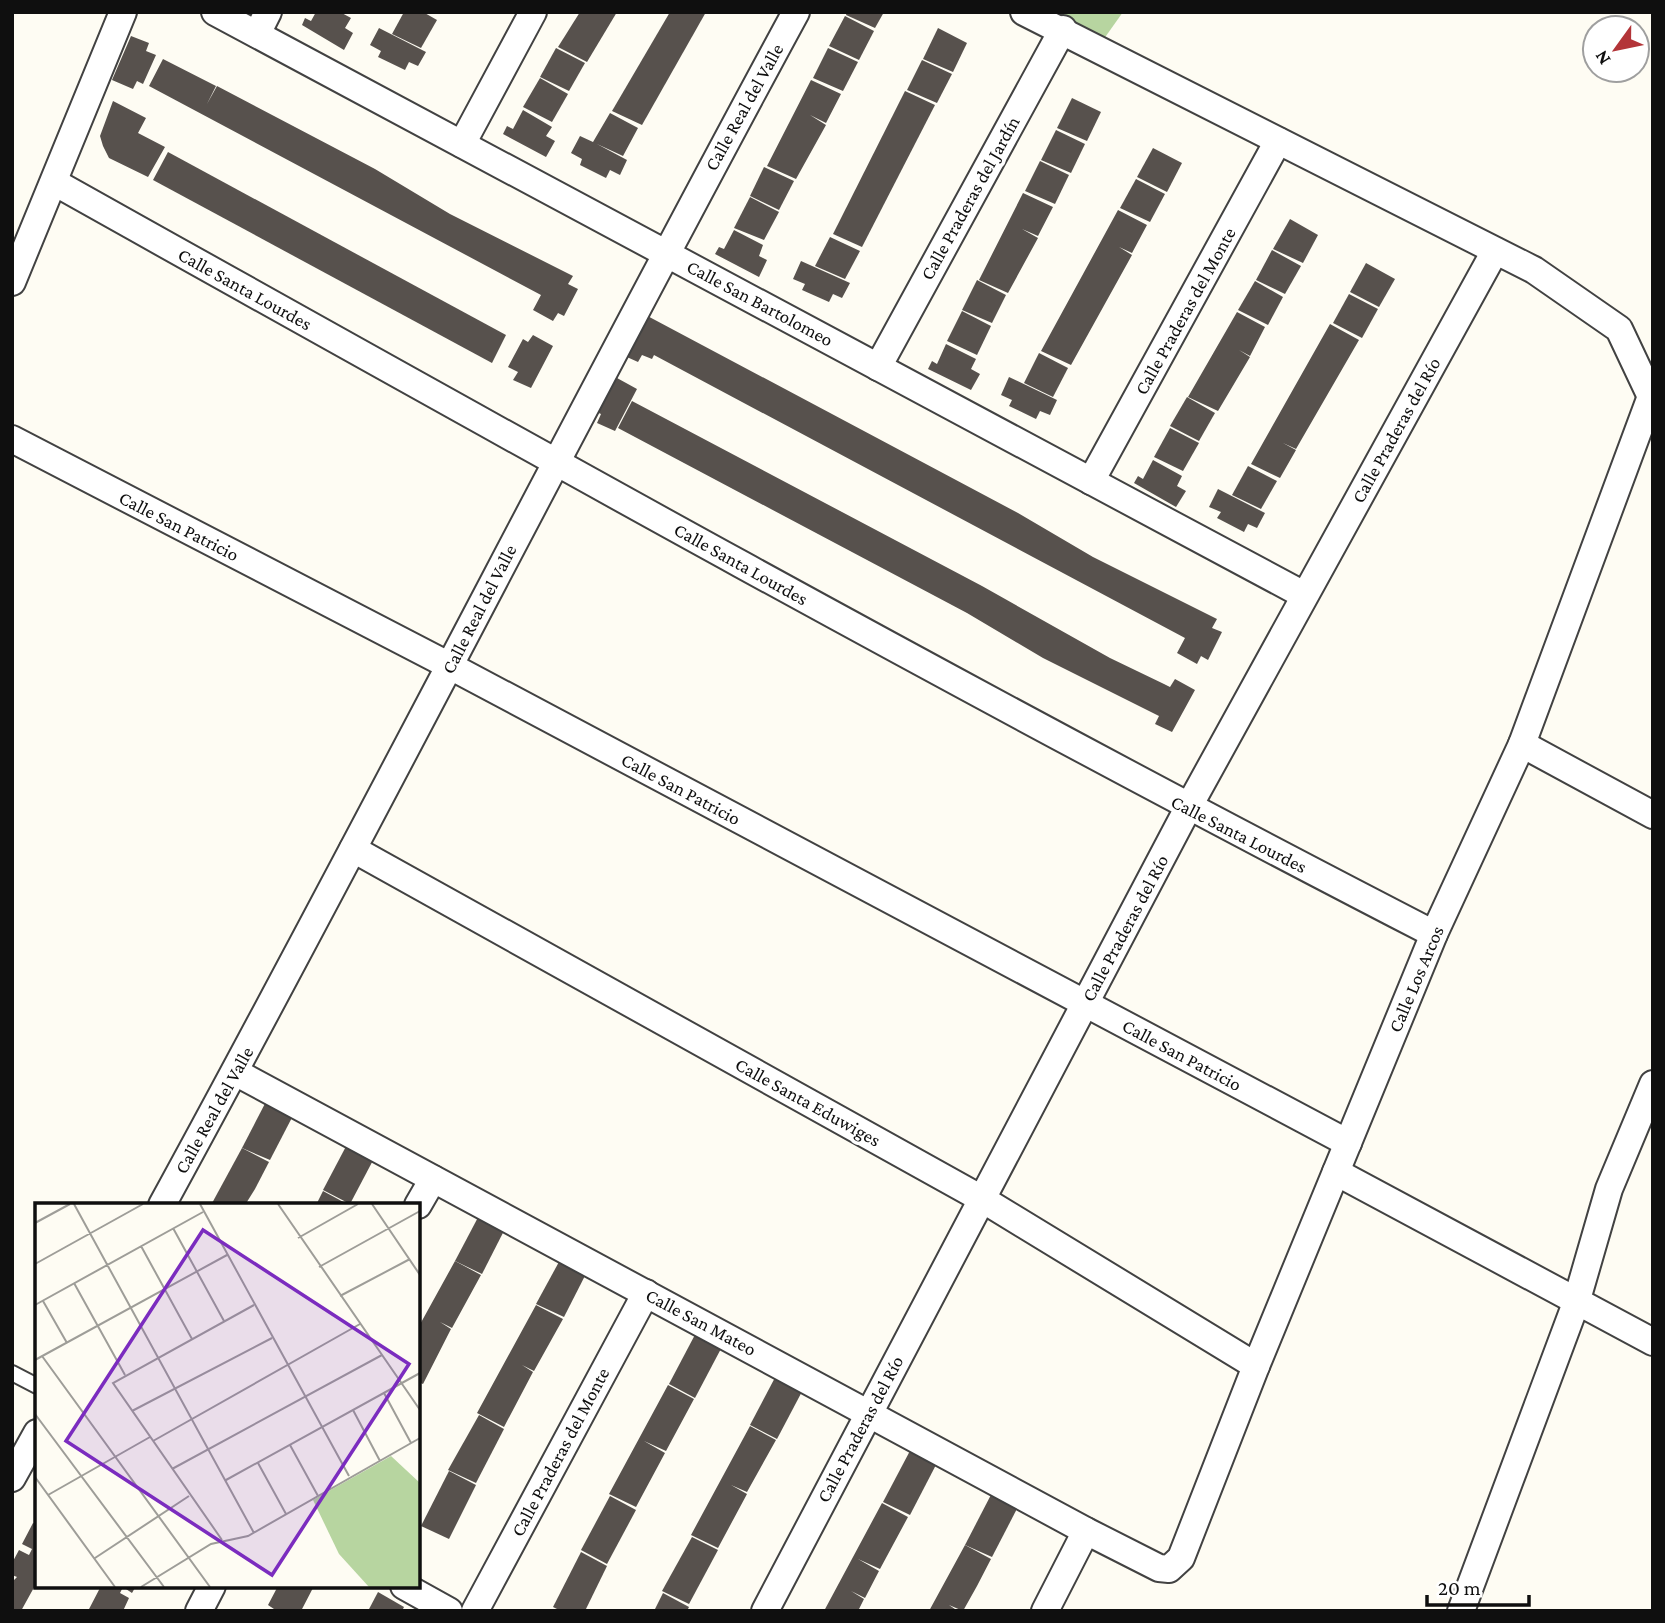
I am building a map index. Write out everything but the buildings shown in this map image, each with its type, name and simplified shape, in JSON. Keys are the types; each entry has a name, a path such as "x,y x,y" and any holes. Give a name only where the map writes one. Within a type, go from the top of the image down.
{"street":[{"path":"12,282 123,12"},
{"name":"Calle San Bartolomeo","path":"215,12 262,23 462,144 1304,595"},
{"path":"462,144 533,12"},
{"name":"Calle Real del Valle","path":"163,1203 796,12"},
{"path":"1024,12 1063,29 1570,292 1619,329 1651,400"},
{"name":"Calle Praderas del Jardín","path":"878,367 1063,29"},
{"name":"Calle Praderas del Monte","path":"1091,481 1278,141"},
{"name":"Calle Santa Lourdes","path":"54,182 555,462 1188,808 1434,934"},
{"name":"Calle Praderas del Río","path":"765,1611 1188,808 1495,251"},
{"name":"Calle Los Arcos","path":"1175,1564 1434,934 1522,744 1651,400"},
{"name":"Calle San Patricio","path":"12,439 450,666 1348,1143"},
{"path":"1522,744 1653,815"},
{"name":"Calle Santa Eduwiges","path":"353,849 982,1199 1256,1366"},
{"name":"Calle San Mateo","path":"235,1072 1086,1531 1159,1568 1175,1564"},
{"path":"1461,1611 1576,1303 1609,1189 1653,1083"},
{"path":"1336,1172 1653,1342"},
{"path":"419,1203 433,1179"},
{"name":"Calle Praderas del Monte","path":"475,1611 646,1293"},
{"path":"12,1478 35,1437"},
{"path":"1045,1611 1086,1531"},
{"path":"199,1611 211,1588"},
{"path":"408,1588 449,1611"}],"lane":[{"path":"12,1373 35,1385"}],"green space":[{"path":"1011,12 1123,12 1101,43 1058,39"}]}
